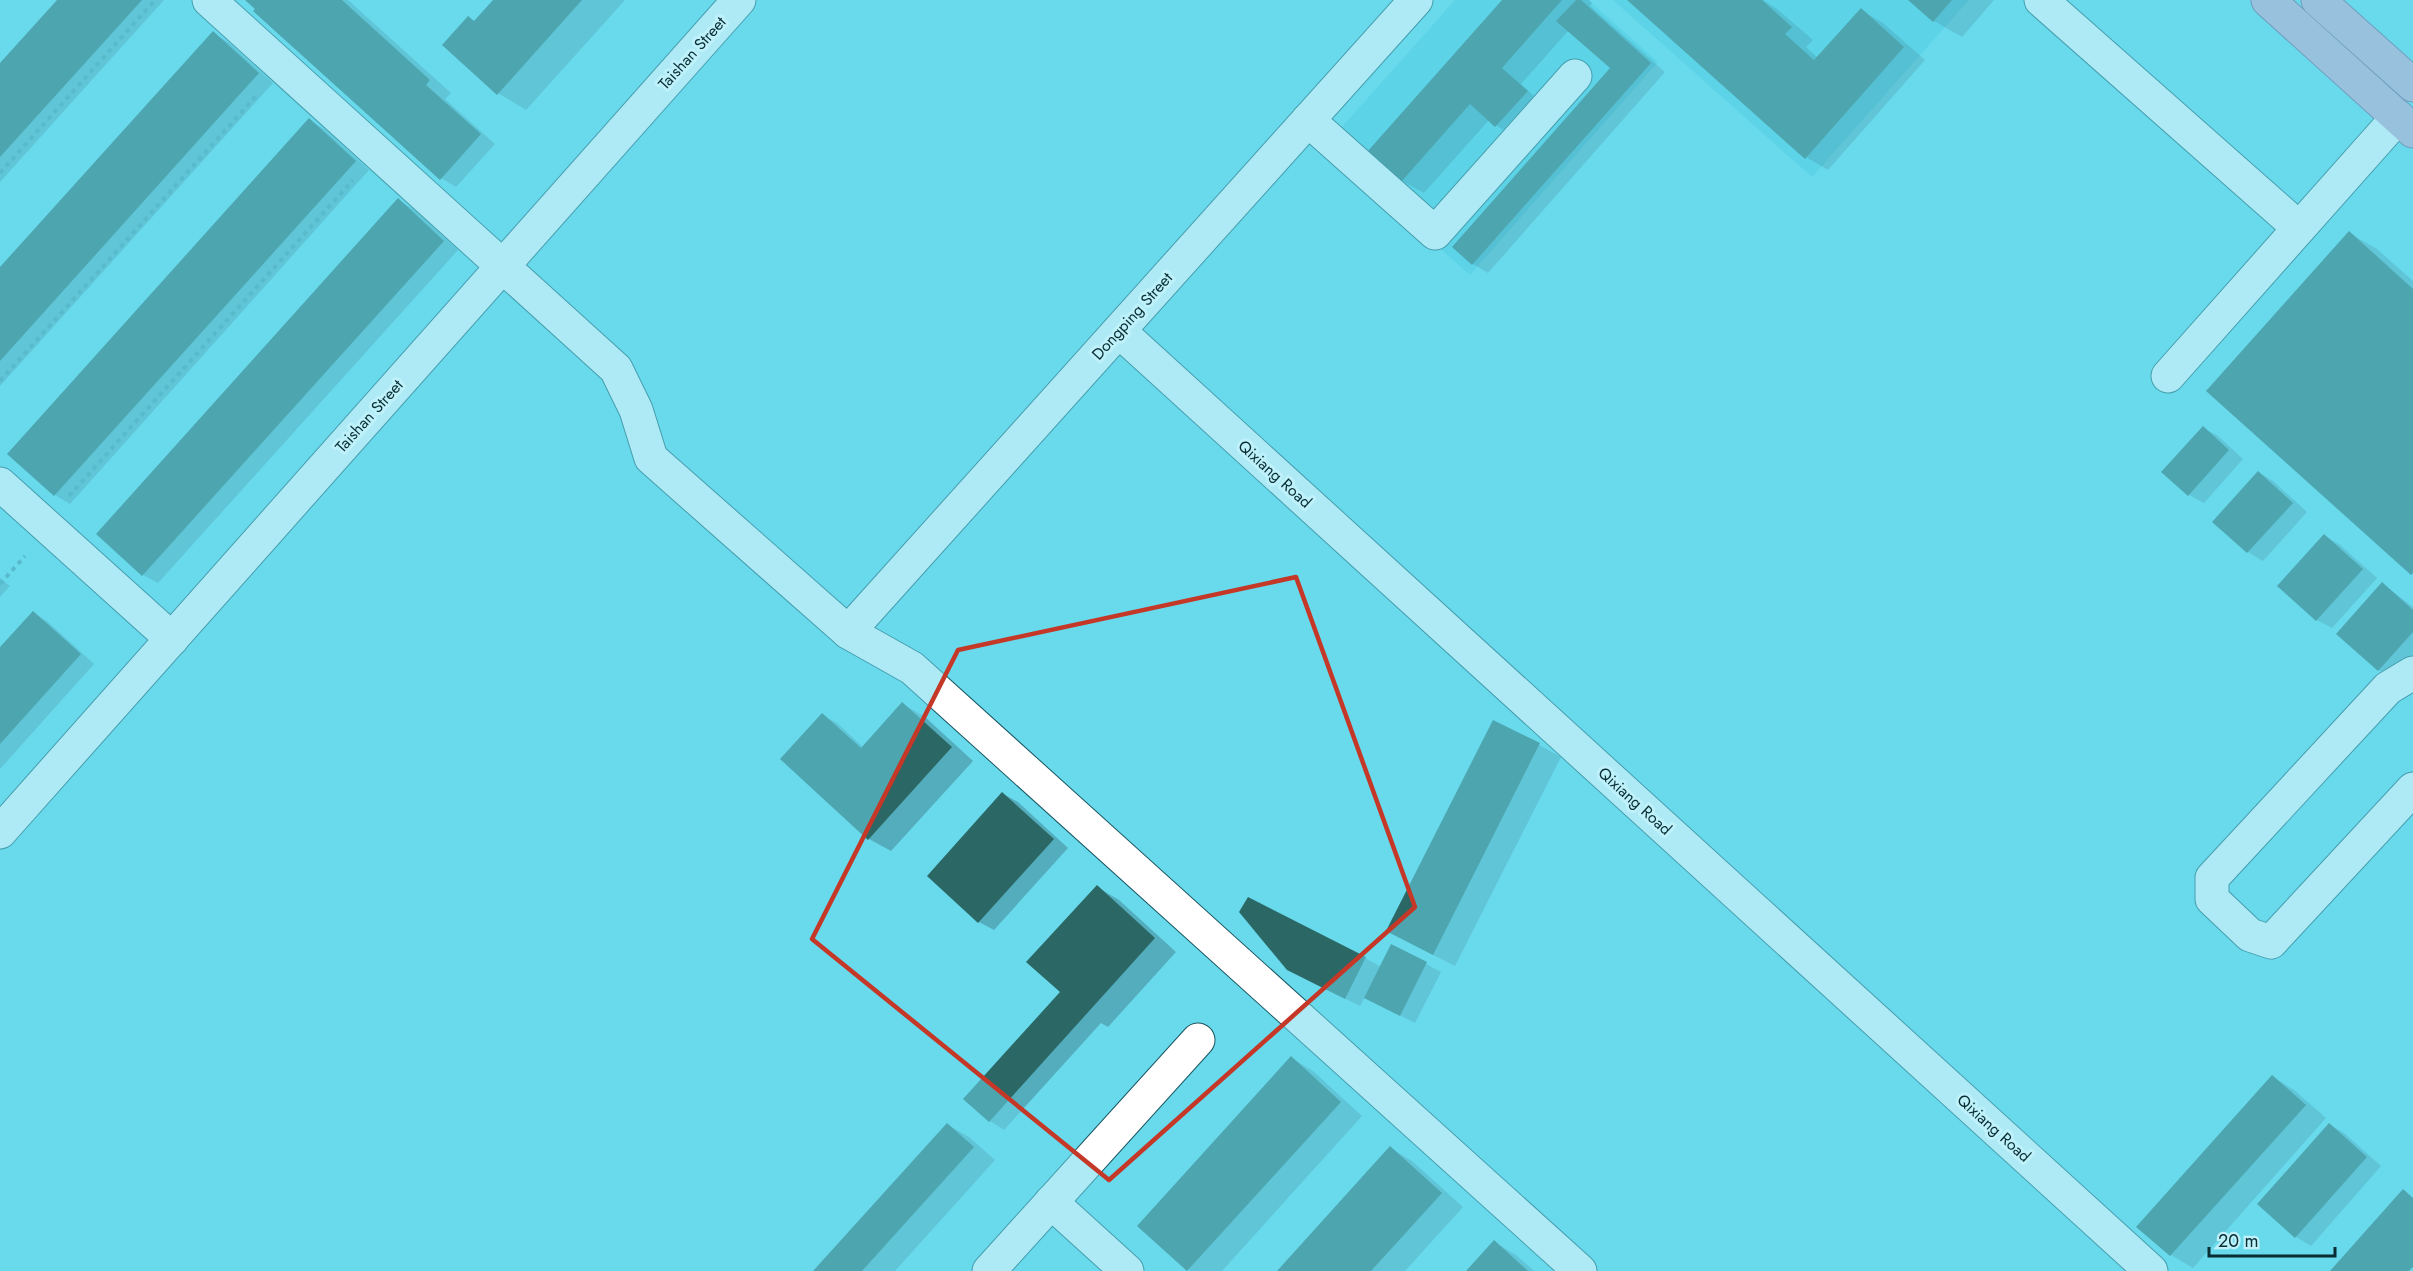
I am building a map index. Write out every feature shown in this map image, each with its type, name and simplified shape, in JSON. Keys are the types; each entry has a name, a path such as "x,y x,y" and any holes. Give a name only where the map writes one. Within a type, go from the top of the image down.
{"main road":[{"path":"2268,0 2405,124"},
{"path":"2318,0 2413,85"}],"street":[{"path":"209,0 616,369 636,410 651,458 848,632 912,668 1580,1271"},
{"name":"Taishan Street","path":"0,832 739,0"},
{"name":"Dongping Street","path":"848,632 1416,0"},
{"path":"2041,0 2299,228"},
{"path":"1308,120 1435,233 1575,76"},
{"path":"2169,376 2299,228 2405,124"},
{"name":"Qixiang Road","path":"1119,331 2151,1271"},
{"path":"0,484 172,639"},
{"path":"2413,673 2388,688 2212,878 2212,899 2250,935 2271,942 2413,789"},
{"path":"989,1271 1198,1040"},
{"path":"1051,1202 1127,1271"}],"path":[{"path":"0,173 155,0"},
{"path":"0,381 283,67"},
{"path":"44,524 377,153"}],"highlighted area":[{"path":"1296,577 1415,907 1109,1180 812,939 958,650"}],"shaded area":[{"path":"1455,0 1588,0 1658,62 1470,275 1325,146"},
{"path":"1613,0 1969,0 1812,177"}],"building":[{"path":"57,0 142,0 0,157 0,63"},
{"path":"245,0 342,0 430,80 426,85 481,134 440,180 253,11 255,9"},
{"path":"493,0 582,0 497,95 442,45 468,16 474,21"},
{"path":"1502,0 1562,0 1502,68 1528,91 1495,127 1470,104 1401,182 1367,152"},
{"path":"1576,0 1581,0 1651,63 1472,265 1452,247 1610,68 1556,21"},
{"path":"1627,0 1762,0 1792,27 1785,34 1814,60 1861,8 1904,47 1805,159"},
{"path":"1908,0 1952,0 1933,22"},
{"path":"213,31 259,73 0,361 0,267"},
{"path":"309,118 356,161 54,496 7,454"},
{"path":"398,198 444,241 142,576 96,534"},
{"path":"2349,231 2413,289 2413,573 2411,575 2206,391"},
{"path":"2203,426 2229,450 2188,496 2161,472"},
{"path":"2258,471 2293,503 2247,553 2212,522"},
{"path":"2324,534 2363,569 2316,621 2277,586"},
{"path":"2382,582 2413,610 2413,632 2378,671 2336,634"},
{"path":"33,611 81,654 0,744 0,647"},
{"path":"902,702 952,747 868,840 780,759 822,713 861,748"},
{"path":"1493,720 1540,743 1433,955 1386,931"},
{"path":"1002,792 1054,839 978,923 927,876"},
{"path":"1097,885 1155,938 989,1122 963,1099 1060,992 1026,962"},
{"path":"1248,897 1366,957 1345,999 1287,970 1239,912"},
{"path":"1391,944 1427,962 1400,1016 1364,998"},
{"path":"1291,1056 1341,1102 1187,1271 1137,1226"},
{"path":"2272,1075 2306,1105 2170,1256 2136,1227"},
{"path":"947,1123 974,1147 862,1271 813,1271"},
{"path":"2329,1123 2367,1157 2295,1238 2257,1204"},
{"path":"1390,1146 1442,1193 1371,1271 1277,1271"},
{"path":"2403,1189 2413,1198 2413,1267 2409,1271 2330,1271"},
{"path":"1494,1240 1528,1271 1466,1271"}]}
